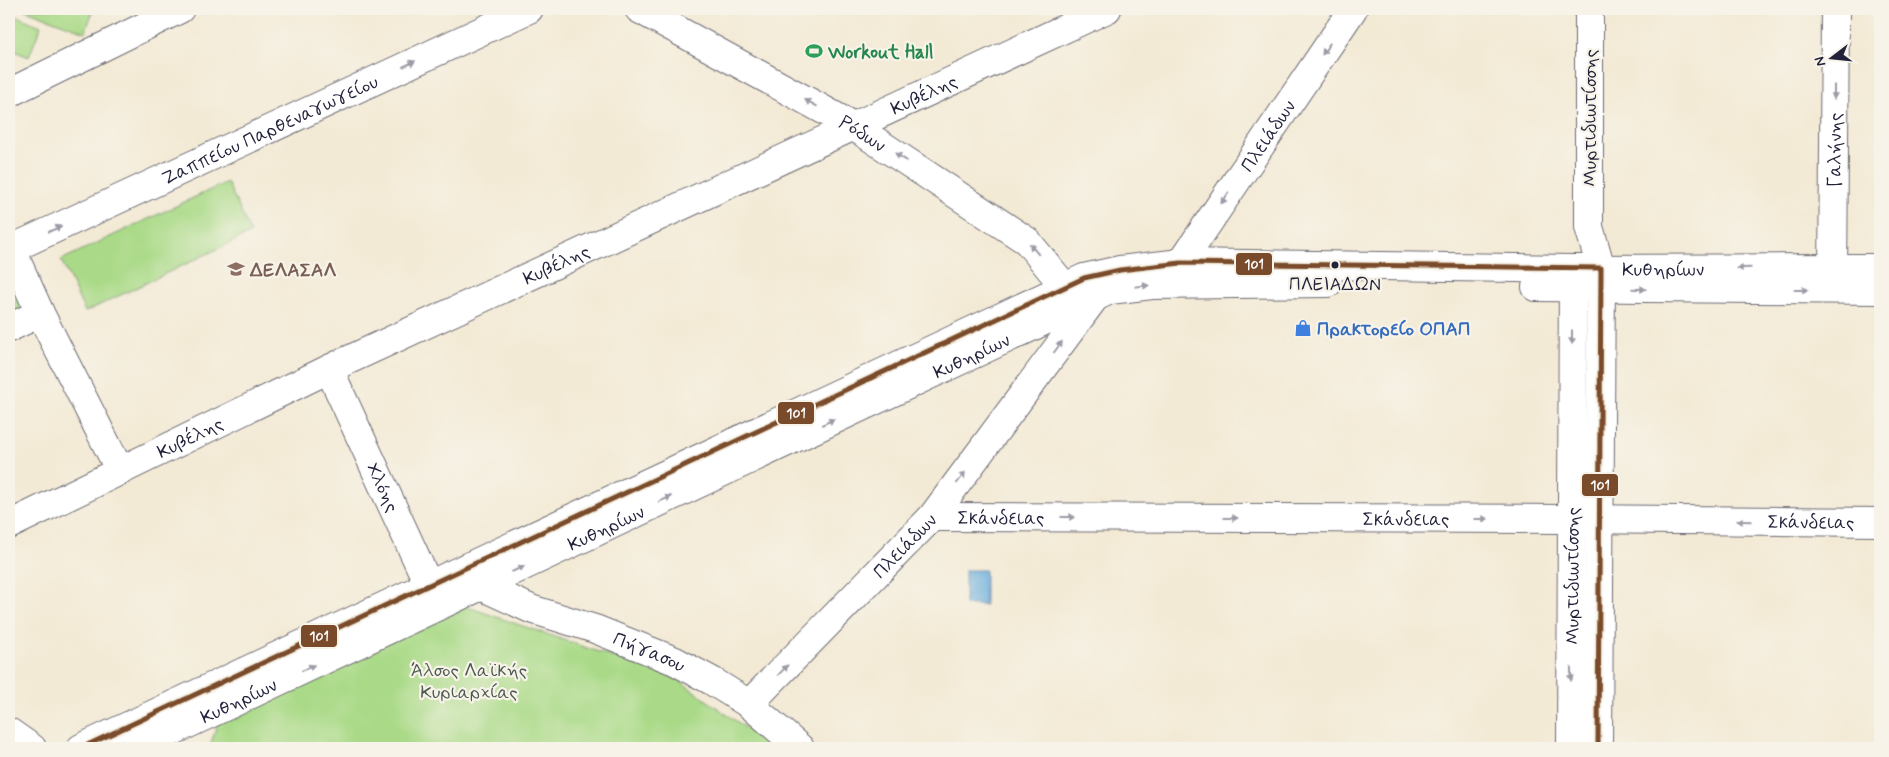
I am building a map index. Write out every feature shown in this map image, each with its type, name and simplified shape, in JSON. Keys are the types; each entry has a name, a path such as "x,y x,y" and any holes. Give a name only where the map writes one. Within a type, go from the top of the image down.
{"street":[{"path":"9,93 180,9"},
{"name":"Ζαππείου Παρθεναγωγείου","path":"11,255 529,9"},
{"name":"Ρόδων","path":"639,9 854,126 1027,241 1065,287"},
{"name":"Κυβέλης","path":"9,525 329,369 1107,9"},
{"name":"Πλειάδων","path":"1181,263 1353,9"},
{"name":"Μυρτιδιωτίσσης","path":"1589,9 1589,227 1601,278 1598,748"},
{"name":"Γαλήνης","path":"1833,279 1835,9"},
{"name":"Μυρτιδιωτίσσης","path":"1571,748 1573,278 1589,227"},
{"path":"11,255 120,471"},
{"name":"Κυθηρίων","path":"81,748 434,596 1084,278 1099,274 1181,263 1573,278"},
{"name":"Κυθηρίων","path":"1833,279 1880,268"},
{"name":"Κυθηρίων","path":"137,748 173,740 434,596 481,586 1110,290 1152,285 1601,278 1833,279 1880,290"},
{"name":"Πλειάδων","path":"749,704 932,517 1095,296"},
{"path":"9,328 40,313"},
{"name":"Χλόης","path":"329,369 434,596"},
{"name":"Σκάνδειας","path":"932,517 1600,519 1880,522"},
{"name":"Πήγασου","path":"481,586 531,609 595,629 675,661 712,680 749,704 800,748"},
{"path":"9,732 32,748"}],"green space":[{"path":"23,9 94,9 85,32"},
{"path":"9,13 41,26 29,57 9,49"},
{"path":"227,182 251,233 85,312 61,260"},
{"path":"9,276 28,308 9,317"},
{"name":"Άλσος Λαϊκής Κυριαρχίας","path":"465,606 677,679 750,731 767,748 209,748 218,723"}],"water":[{"path":"965,570 985,570 985,605 965,605"}],"transit line":[{"name":"101","path":"81,748 1084,278 1120,270 1181,263 1601,268 1598,748"}],"place":[{"name":"Workout Hall","path":"814,51"},
{"name":"ΠΛΕΙΑΔΩΝ","path":"1335,265"},
{"name":"ΔΕΛΑΣΑΛ","path":"236,269"},
{"name":"Πρακτορείο ΟΠΑΠ","path":"1303,328"}]}
